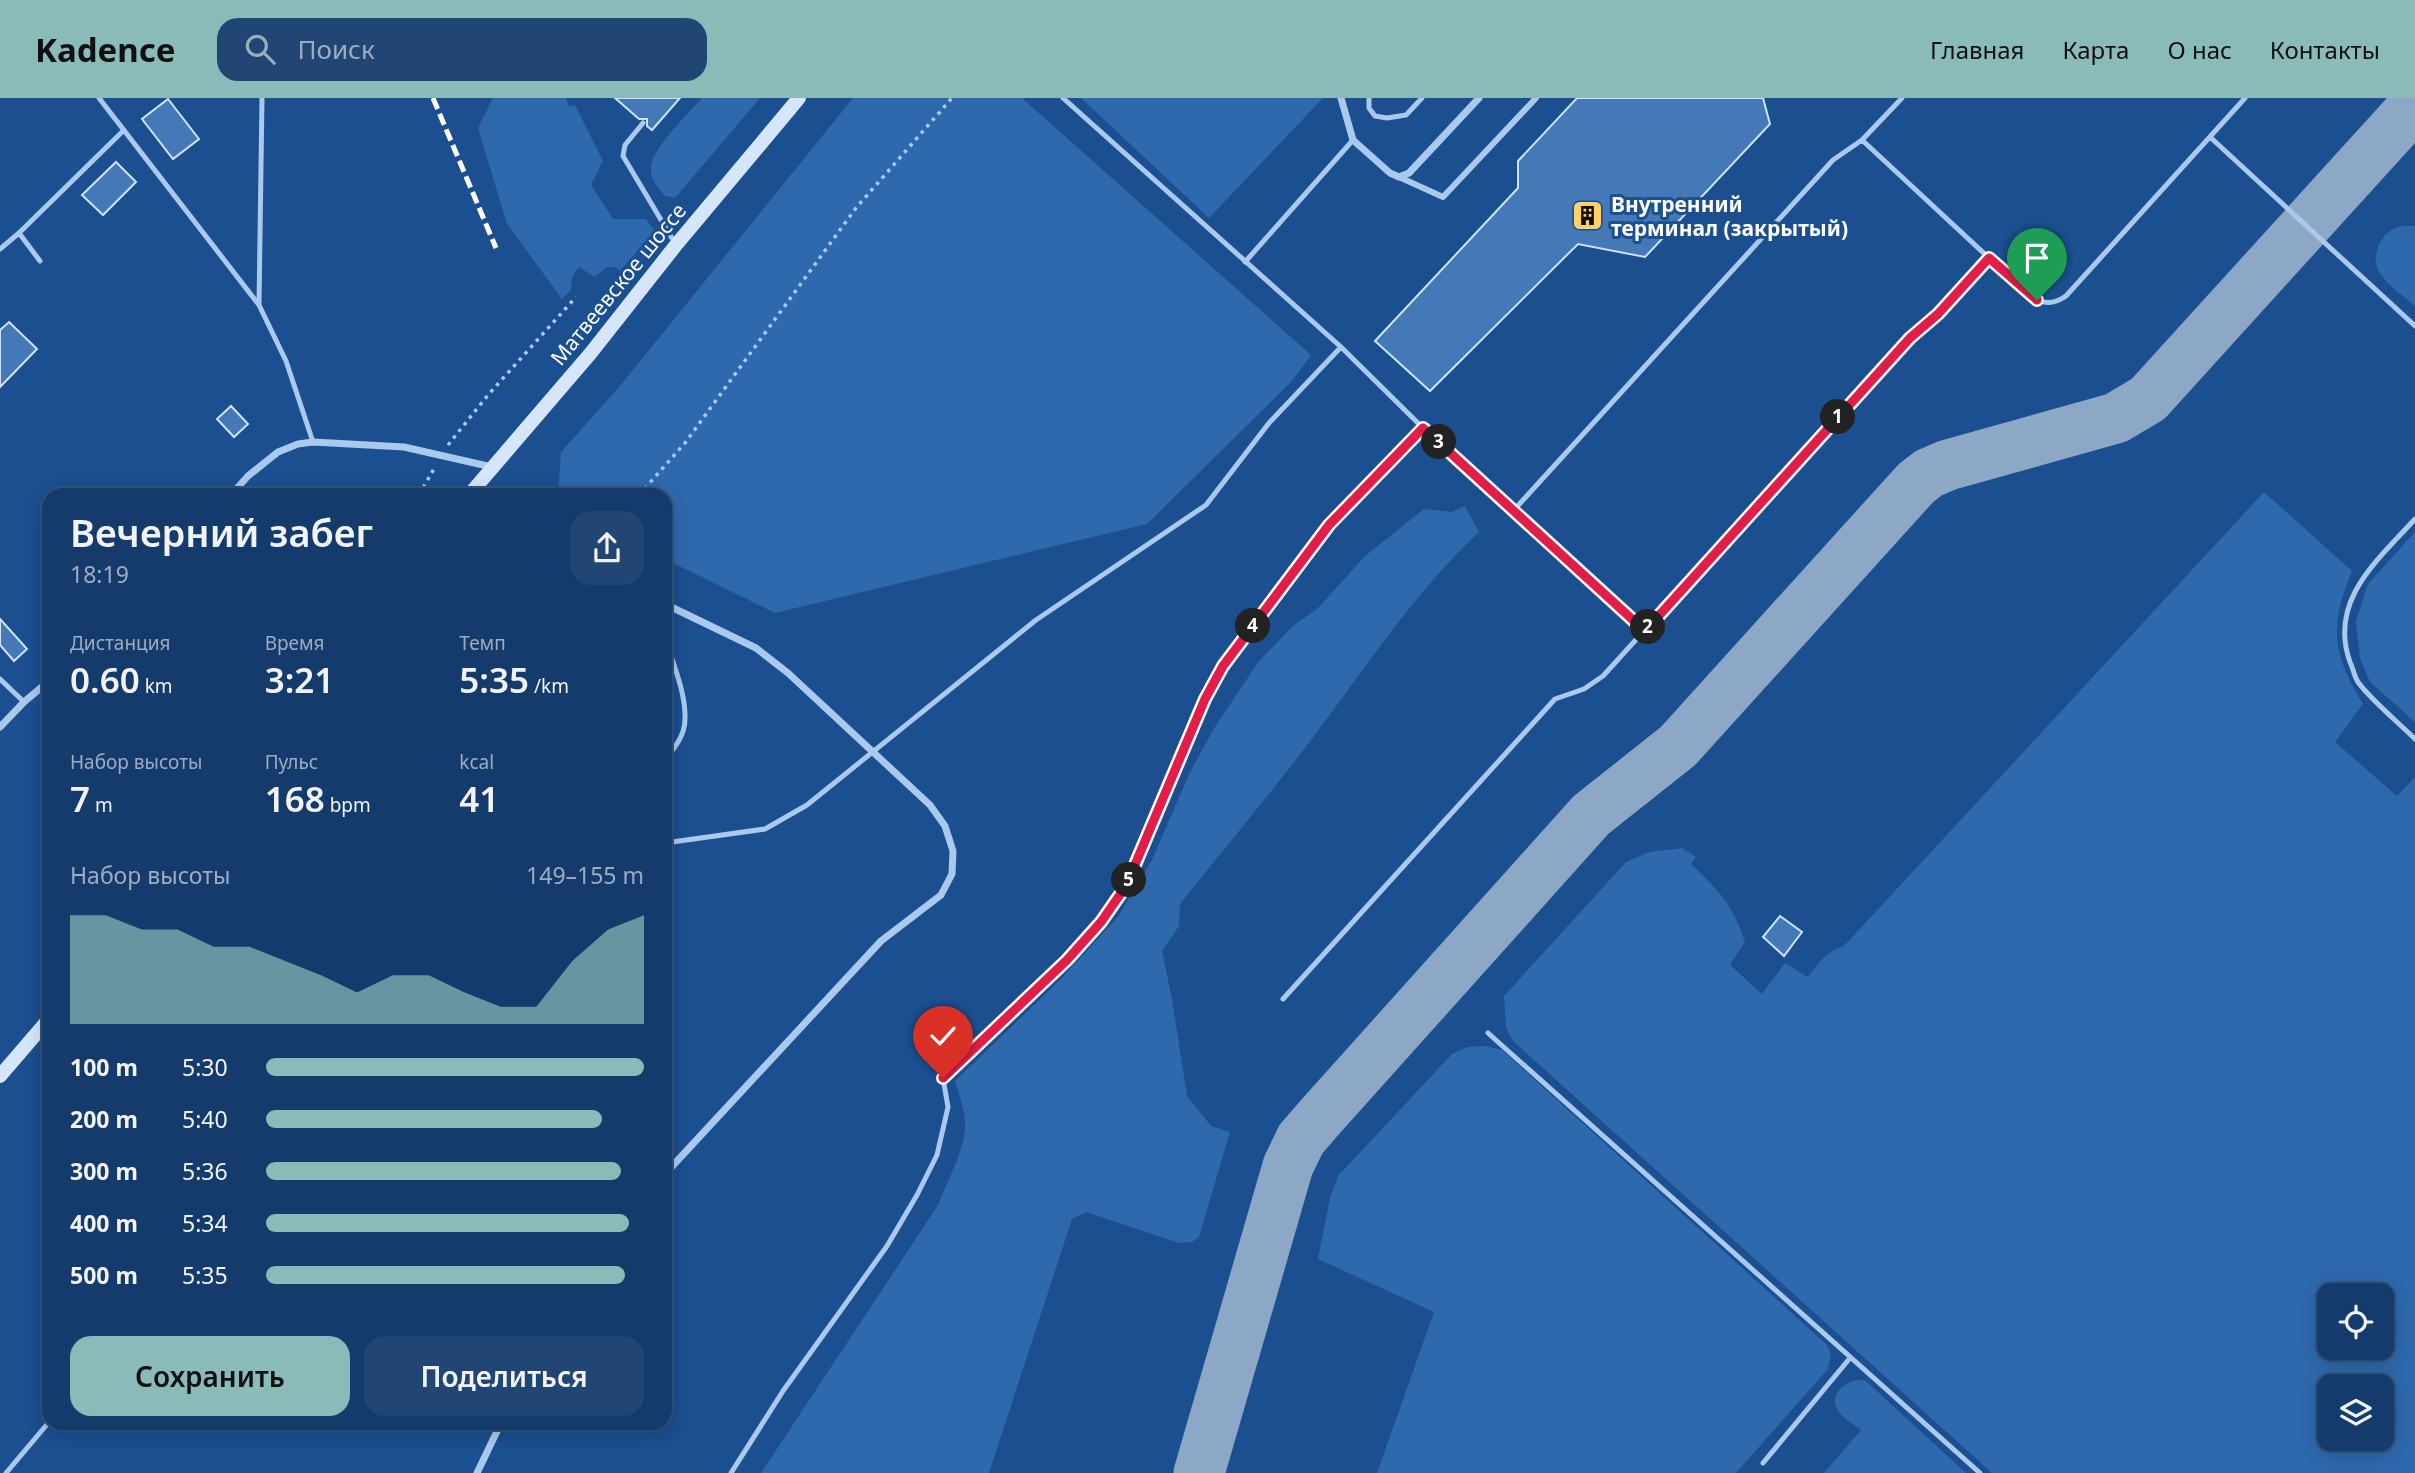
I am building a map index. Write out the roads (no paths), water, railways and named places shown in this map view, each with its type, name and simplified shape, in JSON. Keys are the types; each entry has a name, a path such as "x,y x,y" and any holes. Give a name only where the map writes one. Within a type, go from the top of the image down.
{"main road":[{"name":"Матвеевское шоссе","path":"476,488 590,354 676,245 799,98"},
{"path":"0,1076 42,1027"}],"street":[{"path":"1341,98 1353,140 1390,173 1443,197 1536,98"},
{"path":"1399,177 1409,173 1479,98"},
{"path":"237,488 278,452 298,444 313,442 404,447 492,467"},
{"path":"672,607 756,648 788,673 930,805 945,826 953,851 952,874 941,895 881,941 672,1166"},
{"path":"0,727 42,687"},
{"path":"477,1473 497,1430"}],"lane":[{"path":"99,98 259,305 286,361 313,442"},
{"path":"259,305 262,98"},
{"path":"1063,98 1340,347 1423,428 1645,631"},
{"path":"1369,98 1370,108 1375,116 1387,118 1406,116 1422,98"},
{"path":"1514,510 1833,160 1862,140 1902,98"},
{"path":"1862,140 2031,297 2043,303 2059,300 2245,98"},
{"path":"643,123 625,145 623,156 676,245"},
{"path":"0,249 124,130"},
{"path":"2210,136 2415,326"},
{"path":"1245,262 1353,140"},
{"path":"19,233 40,261"},
{"path":"1283,999 1555,698 1584,689 1603,676 1910,338 1938,314 1989,258"},
{"path":"672,842 765,829 807,805 1036,620 1206,505 1269,423 1340,347"},
{"path":"732,1473 783,1391 887,1246 917,1195 937,1155 948,1107 943,1078 1067,960 1101,922 1126,886 1205,699 1223,666 1329,525 1423,428"},
{"path":"2415,519 2361,579 2349,602 2345,622 2345,648 2357,681 2415,739"},
{"path":"672,662 686,721 677,746 672,751"},
{"path":"0,679 24,702"},
{"path":"1488,1033 1980,1473"},
{"path":"1763,1463 1850,1357"},
{"path":"6,1473 42,1430"}],"railway":[{"path":"433,98 496,248"}],"place":[{"name":"Внутренний терминал (закрытый)","path":"1588,216"}]}
